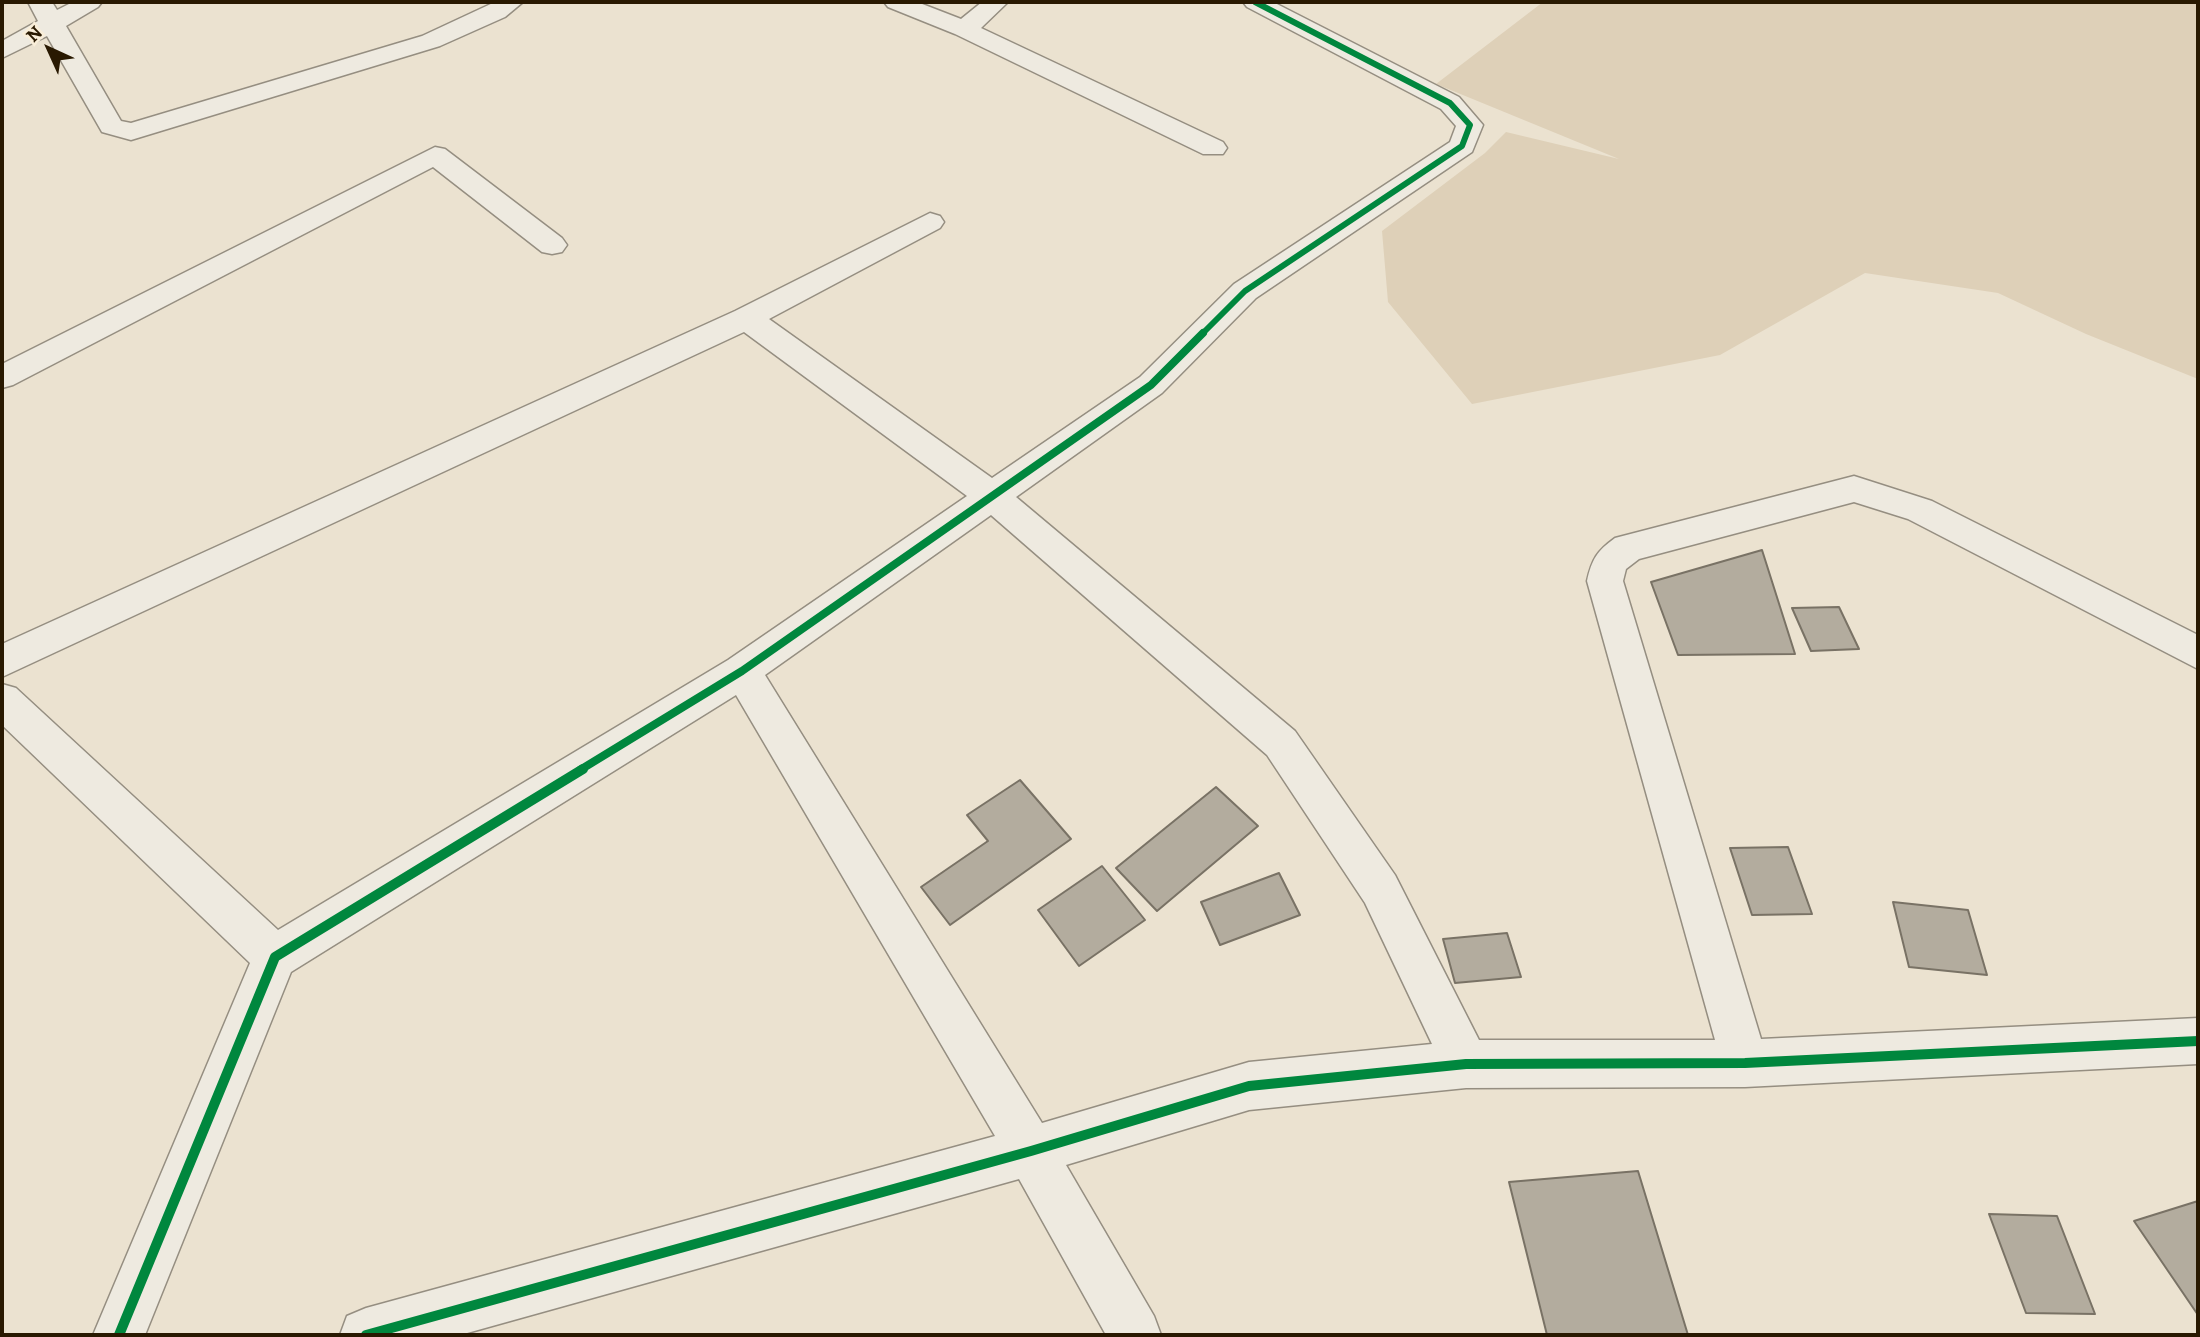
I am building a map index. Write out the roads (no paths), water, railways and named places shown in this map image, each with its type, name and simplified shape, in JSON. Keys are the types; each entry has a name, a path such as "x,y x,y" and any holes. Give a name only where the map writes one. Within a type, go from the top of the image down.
{"street":[{"path":"2,51 46,13 90,2"},
{"path":"46,13 111,126 131,132 431,41 496,12 511,2"},
{"path":"896,2 964,29 1213,148"},
{"path":"964,29 996,2"},
{"path":"119,1335 275,957 742,671 1151,385 1245,291 1462,146 1470,125 1450,103 1255,2"},
{"path":"2,377 435,155 552,245"},
{"path":"2,661 746,318 930,222"},
{"path":"746,318 993,497 1281,743 1380,889 1466,1064"},
{"path":"1745,1063 1605,581 1609,562 1628,548 1854,489 1920,510 2198,653"},
{"path":"742,671 1031,1151 1135,1335"},
{"path":"2,699 275,957"},
{"path":"366,1335 1031,1151 1249,1086 1466,1064 1745,1063 2198,1041"}]}
